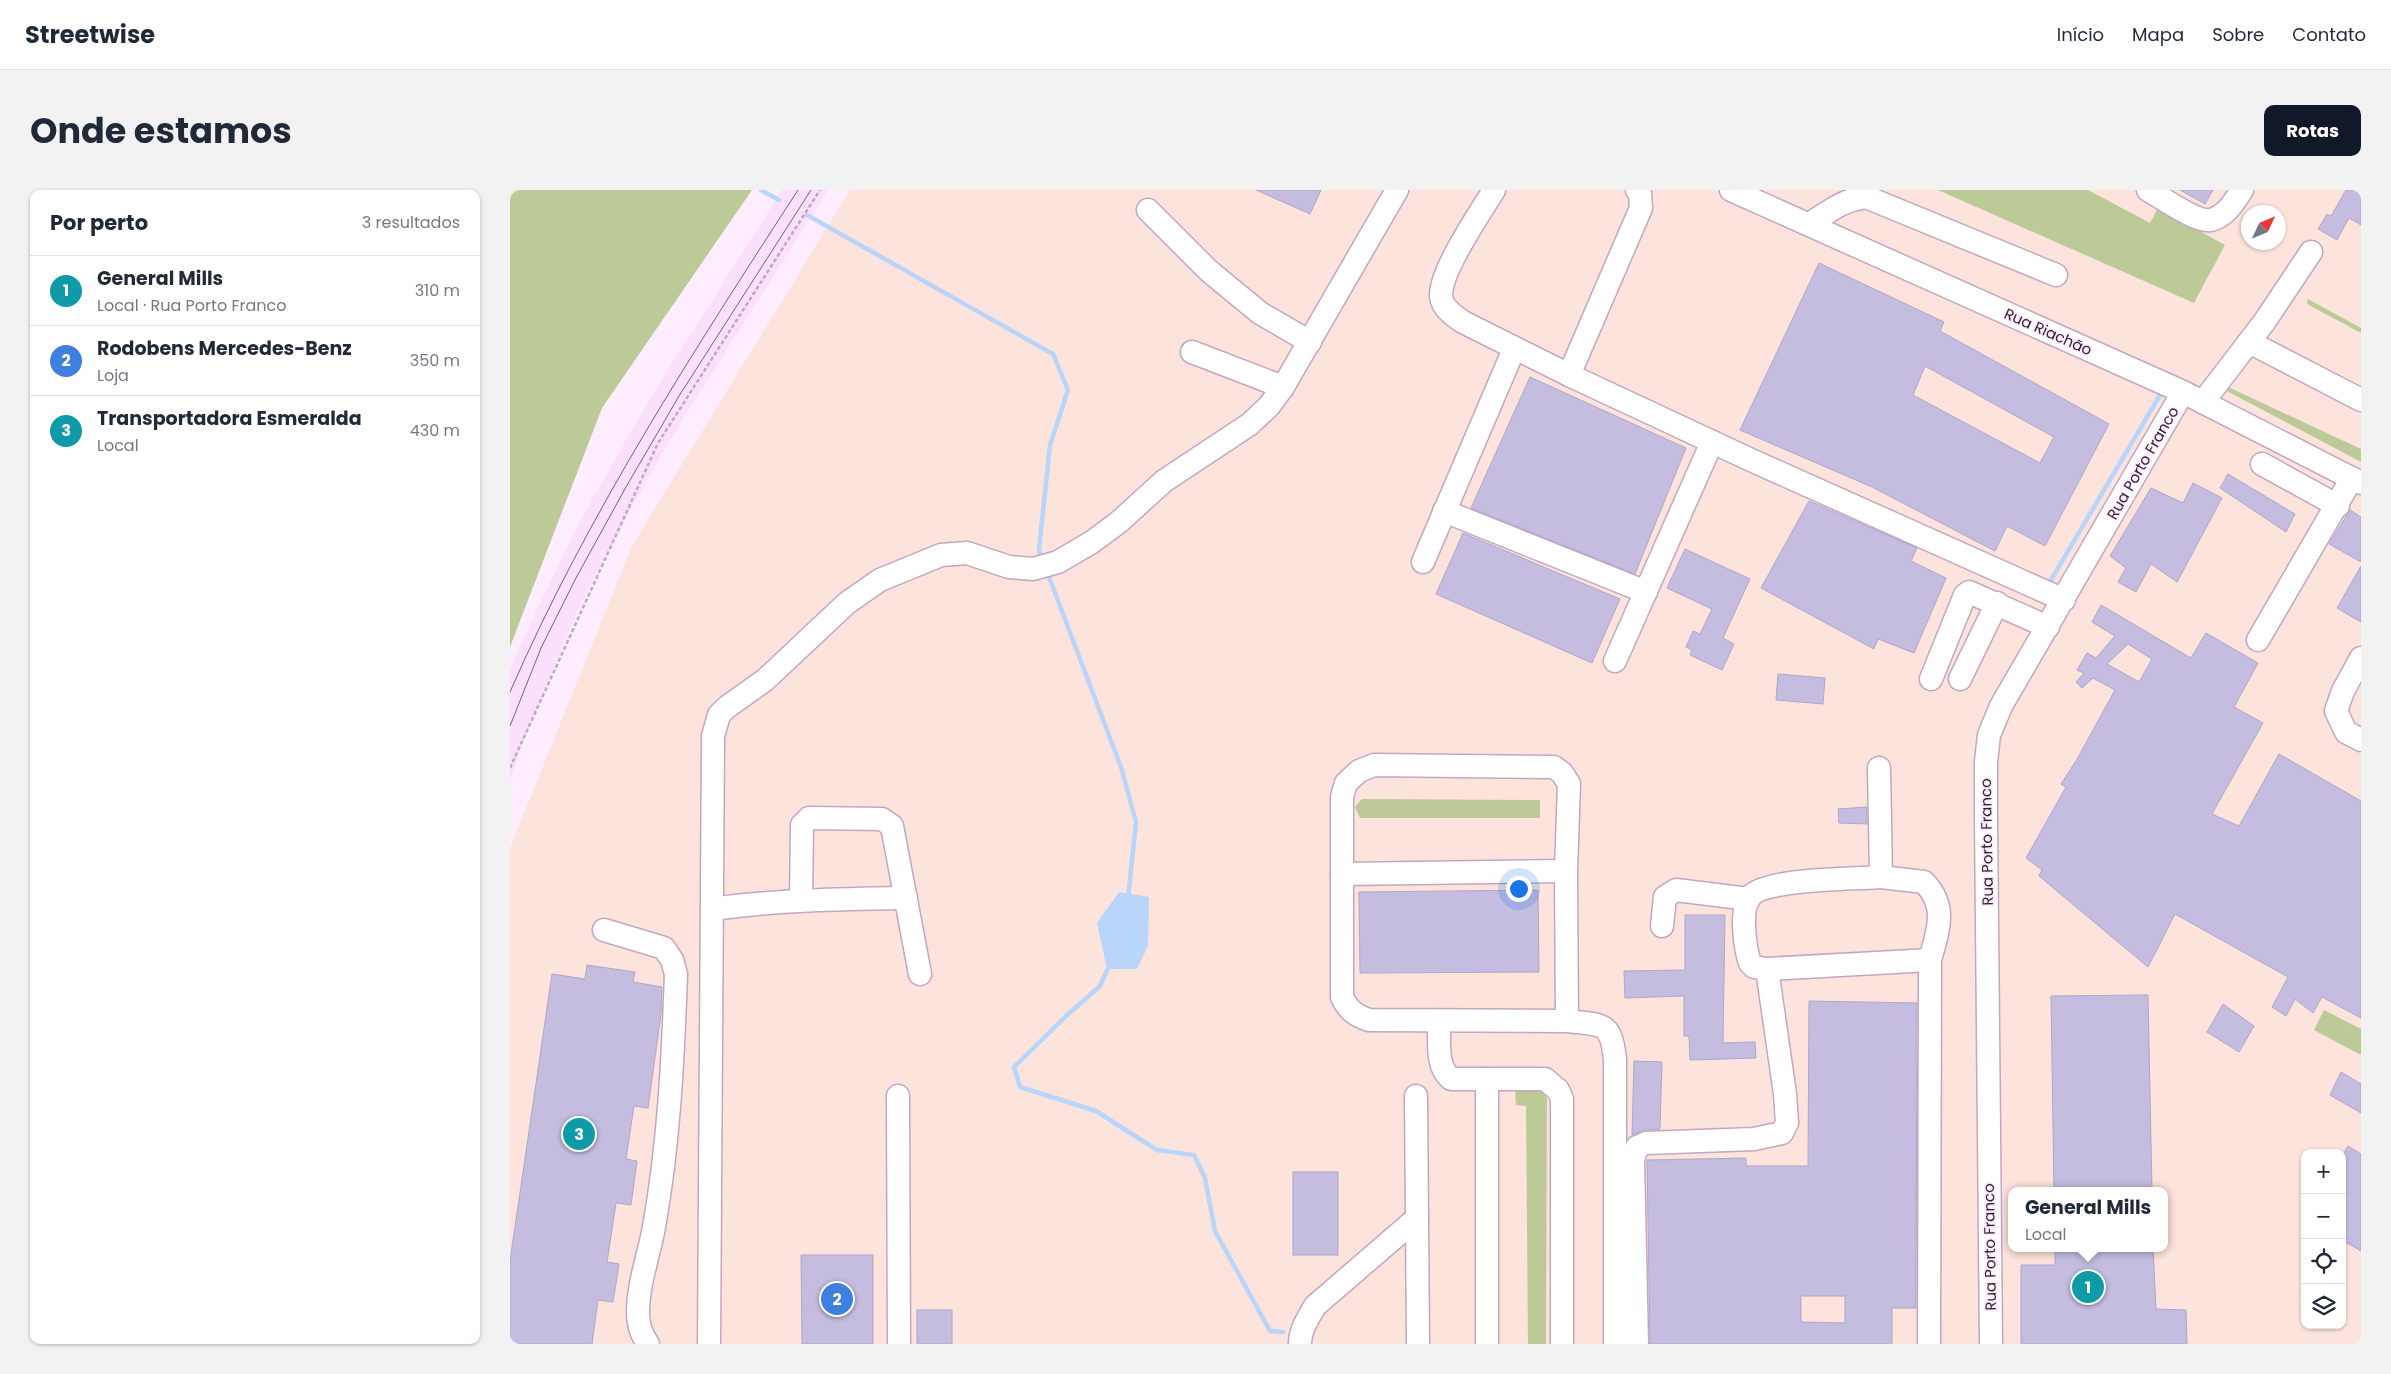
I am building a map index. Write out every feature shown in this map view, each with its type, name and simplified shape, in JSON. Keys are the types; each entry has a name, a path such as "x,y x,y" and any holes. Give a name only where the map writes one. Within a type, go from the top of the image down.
{"street":[{"path":"709,1344 713,736 719,715 765,680 847,603 880,580 941,555 967,554 987,558 1009,567 1032,569 1058,562 1076,553 1119,522 1164,481 1250,424 1269,406 1283,387 1397,190"},
{"path":"1494,190 1444,279 1441,298 1448,311 1462,322 1514,349 1712,442 2064,600"},
{"path":"1569,375 1641,208 1640,193 1636,190"},
{"path":"2148,190 2199,218 2211,220 2232,206 2242,190"},
{"name":"Rua Riachão","path":"1741,192 2193,397 2357,481"},
{"path":"1809,224 1836,206 1851,199 1866,197 2056,275"},
{"path":"1148,210 1216,277 1260,313 1310,342"},
{"name":"Rua Porto Franco","path":"1992,1344 1986,762 1989,735 2001,706 2064,600 2193,397 2249,342 2311,252"},
{"path":"2249,342 2361,400"},
{"path":"1423,562 1514,349"},
{"path":"1192,352 1283,387"},
{"path":"1615,661 1712,442"},
{"path":"2262,464 2338,506"},
{"path":"2258,640 2338,506 2357,481"},
{"path":"1444,512 1646,592"},
{"path":"1931,679 1965,595 1969,592 1974,592 2048,627"},
{"path":"1960,679 1997,603"},
{"path":"2361,658 2343,690 2336,711 2346,732 2361,740"},
{"path":"1567,1022 1566,871 1569,784 1562,773 1554,767 1374,765 1358,771 1346,783 1342,797 1342,997 1346,1006 1356,1016 1369,1020 1596,1024 1606,1029 1613,1037 1615,1060 1615,1344"},
{"path":"1879,768 1881,877"},
{"path":"801,900 802,825 809,818 882,819 892,826 920,974"},
{"path":"1342,874 1566,871"},
{"path":"1929,1344 1930,960 1940,925 1938,902 1933,891 1924,882 1881,877 1784,883 1760,889 1749,899 1744,917 1748,956 1754,967 1766,969 1930,960"},
{"path":"1662,926 1665,897 1676,890 1749,899"},
{"path":"712,909 801,900 906,898"},
{"path":"604,930 664,948 672,960 676,974 672,1088 654,1227 641,1287 638,1312 642,1340"},
{"path":"1637,1344 1633,1160 1637,1148 1646,1143 1754,1138 1782,1133 1787,1123 1785,1094 1766,969"},
{"path":"1439,1021 1440,1055 1446,1075 1451,1079 1544,1079 1558,1090 1562,1099 1562,1344"},
{"path":"1487,1079 1487,1344"},
{"path":"898,1096 899,1344"},
{"path":"1416,1096 1418,1344"},
{"path":"1300,1344 1305,1323 1315,1306 1417,1218"}],"path":[{"path":"510,768 658,443 820,190"}],"shaded area":[{"path":"782,190 828,190 663,451 583,598 519,752 510,783 510,669 536,611 583,515 652,395"},
{"path":"850,190 2361,190 2361,1344 510,1344 510,848 632,546"}],"green space":[{"path":"510,190 752,190 602,408 510,647"},
{"path":"1938,190 2088,190 2150,223 2158,208 2225,245 2194,303"},
{"path":"2308,299 2361,328 2361,333 2307,304"},
{"path":"2226,386 2361,449 2361,462 2225,390"},
{"path":"1362,799 1540,800 1540,818 1360,818 1355,807"},
{"path":"2324,1010 2361,1029 2361,1055 2314,1030"},
{"path":"1531,1088 1542,1091 1547,1098 1546,1344 1528,1344 1526,1106 1516,1105 1515,1089"}],"water":[{"path":"1119,892 1149,897 1148,946 1137,969 1107,969 1097,923"}],"building":[{"path":"1256,190 1321,190 1310,214"},
{"path":"2180,190 2213,190 2205,204"},
{"path":"2346,190 2361,190 2361,225 2349,218 2337,240 2318,229 2327,214 2331,216"},
{"path":"1819,263 1944,322 1940,331 2109,424 2045,546 2007,526 1995,551 1872,487 1740,430","holes":["1925,366 2054,437 2040,463 1913,395"]},
{"path":"1530,377 1686,448 1635,574 1471,508"},
{"path":"2228,474 2295,514 2286,532 2220,488"},
{"path":"2193,483 2222,498 2177,582 2151,564 2136,592 2118,582 2126,568 2110,556 2151,488 2183,503"},
{"path":"1809,501 1917,548 1911,561 1946,578 1914,653 1878,639 1874,649 1761,588"},
{"path":"2350,510 2361,517 2361,562 2329,544"},
{"path":"1463,533 1620,599 1592,663 1436,594"},
{"path":"1685,549 1750,579 1723,638 1734,644 1722,670 1690,655 1692,650 1686,647 1693,631 1700,634 1712,609 1667,588"},
{"path":"2361,566 2361,622 2337,608"},
{"path":"2101,605 2191,658 2206,633 2258,663 2234,707 2263,723 2212,814 2239,826 2279,754 2361,801 2361,1018 2322,997 2313,1013 2295,999 2286,1016 2272,1007 2288,977 2175,914 2148,967 2039,876 2042,870 2026,858 2066,787 2061,784 2076,761 2115,690 2093,678 2082,688 2076,682 2084,673 2077,670 2087,653 2096,658 2115,636 2092,622","holes":["2128,644 2152,659 2139,682 2107,664"]},
{"path":"1778,674 1825,678 1823,704 1776,700"},
{"path":"1867,807 1867,824 1839,823 1838,809"},
{"path":"1538,890 1539,972 1360,973 1359,892"},
{"path":"1685,915 1725,915 1723,1043 1755,1042 1756,1058 1690,1060 1689,1036 1684,1036 1684,996 1625,998 1624,971 1685,970"},
{"path":"587,965 635,972 633,982 662,987 661,1014 648,1108 634,1106 626,1159 637,1161 631,1205 616,1203 607,1262 619,1264 613,1302 598,1300 592,1344 510,1344 510,1261 552,974 585,979"},
{"path":"2148,995 2152,1187 2054,1187 2051,996"},
{"path":"1809,1001 1917,1003 1916,1308 1892,1308 1892,1344 1650,1344 1647,1160 1746,1158 1746,1166 1808,1166","holes":["1801,1296 1845,1296 1845,1323 1801,1322"]},
{"path":"2223,1004 2254,1026 2239,1052 2207,1032"},
{"path":"1634,1061 1662,1062 1660,1129 1645,1130 1632,1135"},
{"path":"2341,1072 2361,1084 2361,1113 2330,1095"},
{"path":"2348,1146 2361,1154 2361,1251 2346,1242 2346,1149"},
{"path":"1293,1172 1338,1172 1338,1255 1293,1255"},
{"path":"2055,1252 2153,1252 2156,1309 2186,1310 2187,1344 2021,1344 2021,1265 2055,1265"},
{"path":"801,1255 873,1255 873,1344 802,1344"},
{"path":"917,1310 952,1310 952,1344 917,1344"}],"waterway":[{"path":"761,190 779,200"},
{"path":"807,215 1053,354 1068,390 1050,445 1040,554"},
{"path":"2051,580 2160,395"},
{"path":"1049,577 1121,767 1136,822 1128,899"},
{"path":"1110,964 1100,986 1014,1067 1020,1087 1096,1111 1157,1150 1194,1155 1205,1178 1215,1231 1270,1331 1283,1332"}],"tram line":[{"path":"510,692 540,626 607,498 681,373 798,190"},
{"path":"510,726 541,648 576,578 626,487 679,396 811,190"}],"place":[{"name":"Transportadora Esmeralda","path":"579,1134"},
{"name":"General Mills","path":"2088,1287"},
{"name":"Rodobens Mercedes-Benz","path":"837,1299"}]}
